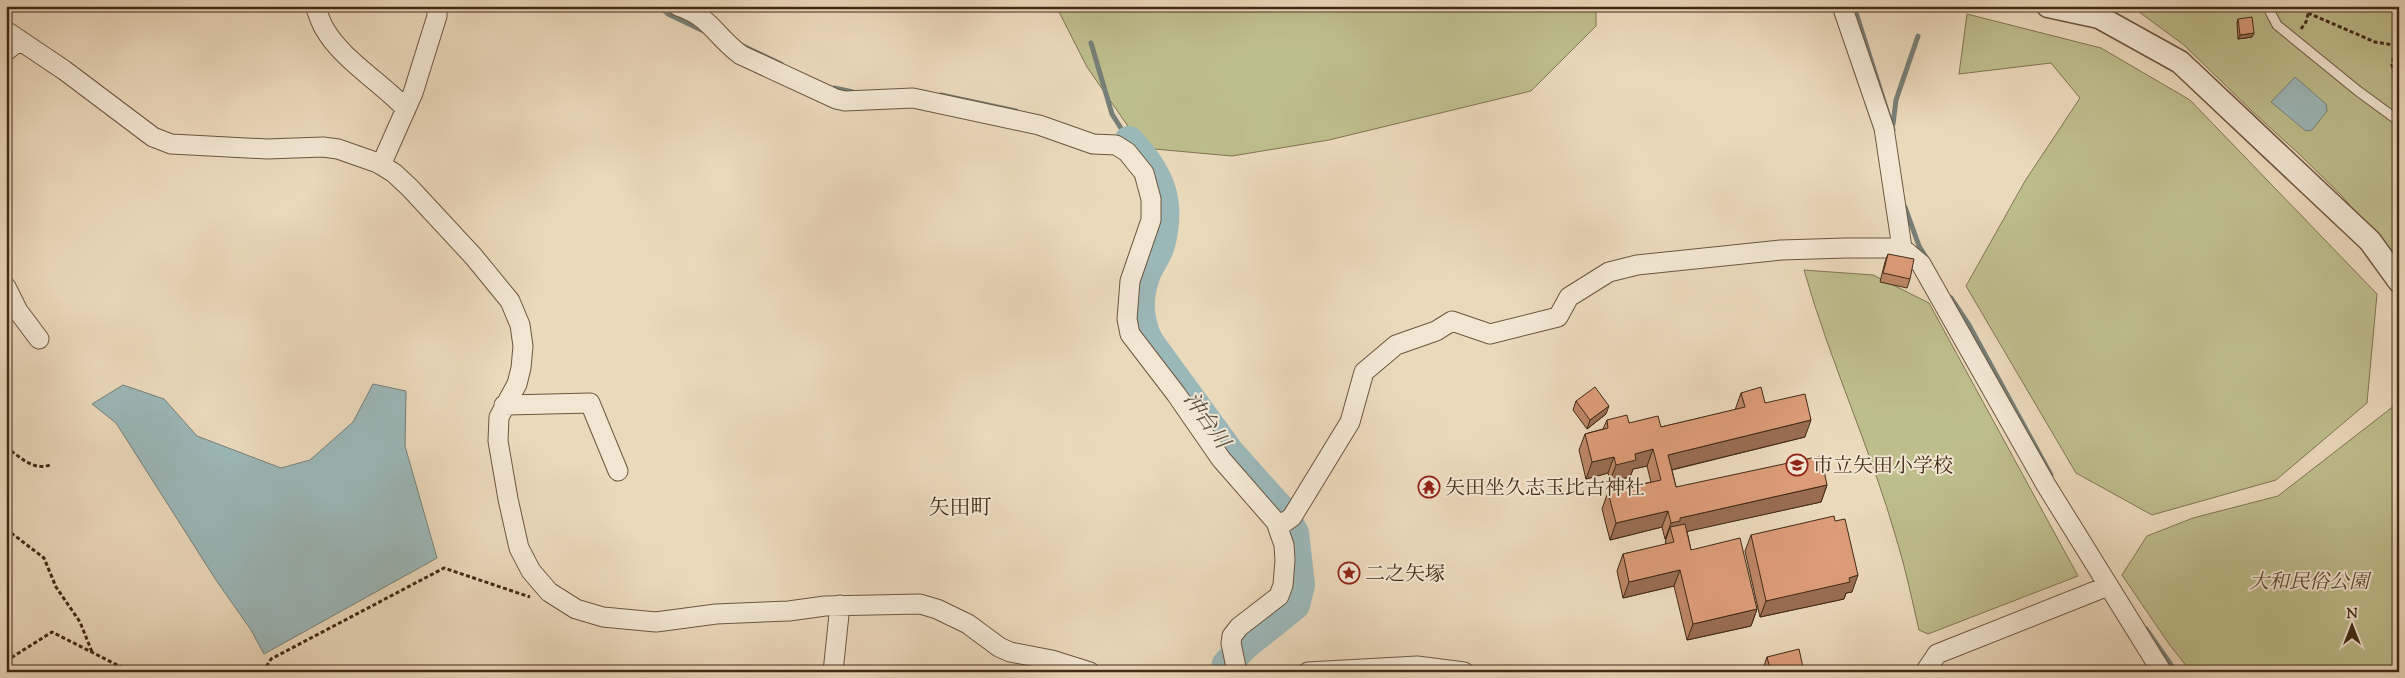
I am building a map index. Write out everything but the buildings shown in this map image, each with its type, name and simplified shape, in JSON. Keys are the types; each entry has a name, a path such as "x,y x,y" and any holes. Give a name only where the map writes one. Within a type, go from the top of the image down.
{"street":[{"path":"315,6 324,28 345,56 393,95 406,109"},
{"path":"381,165 406,109 428,47 437,16 437,6"},
{"path":"1842,6 1884,128 1902,248"},
{"path":"2048,6 2099,17 2180,62 2370,241 2399,281"},
{"path":"685,8 709,22 729,46 741,55 836,99 845,101 913,98 1039,125 1085,142 1116,145 1127,152 1144,173 1152,211 1151,220 1130,282 1127,319 1130,334 1171,387 1221,459 1285,522"},
{"path":"11,40 96,94 154,138 172,144 267,149 323,147 357,154 381,165 394,173 410,188 474,257 510,301 520,325 522,353 517,384 499,417 498,441 508,499 519,548 531,570 549,592 576,609 603,618 656,622 722,613 789,611 840,605 920,604 937,609 968,624 999,647 1010,652 1052,660 1090,672"},
{"path":"1235,662 1232,636 1239,627 1279,596 1283,585 1285,522 1350,422 1364,372 1396,345 1436,331 1452,321 1490,334 1558,316 1569,297 1609,272 1636,265 1780,250 1902,248 1921,264 1982,374 2108,586 2162,672"},
{"path":"6,287 18,311 39,339"},
{"path":"504,405 590,403 618,471"},
{"path":"1925,672 1937,654 2108,586"},
{"path":"833,672 840,605"},
{"path":"1308,672 1417,666 1464,672"}],"lane":[{"path":"2268,6 2277,25 2358,91 2399,121"}],"path":[{"path":"2294,39 2306,22 2310,6"},
{"path":"2308,13 2375,42 2398,45 2392,65 2399,88"},
{"path":"6,447 31,465 42,468 50,465"},
{"path":"6,529 44,558 56,587 80,622 92,652"},
{"path":"263,672 271,659 444,568 534,598"},
{"path":"6,661 52,632 131,672"}],"green space":[{"path":"1056,6 1596,6 1596,26 1531,91 1329,140 1232,156 1143,148 1087,67"},
{"path":"2131,6 2399,6 2399,262 2341,195 2298,153 2184,45"},
{"path":"1967,14 2101,48 2190,100 2377,294 2367,403 2276,480 2152,515 2076,473 1966,286 2025,181 2080,98 2051,63 1959,74"},
{"path":"1804,270 1873,275 1929,303 2078,576 1928,634 1919,630 1887,507 1814,304"},
{"name":"大和民俗公園","path":"2399,402 2399,672 2191,672 2169,644 2122,575 2147,536 2193,518 2278,496"}],"water":[{"path":"2295,77 2326,104 2327,111 2312,130 2306,131 2271,102"},
{"path":"373,384 406,391 405,446 437,558 264,654 251,630 216,580 116,423 92,404 123,385 164,399 197,436 281,468 310,460 353,422"}],"waterway":[{"path":"659,6 668,14 708,33"},
{"path":"1854,6 1893,130"},
{"path":"1893,124 1896,100 1918,36"},
{"path":"1091,43 1112,114 1129,141"},
{"path":"739,44 781,64"},
{"path":"834,88 853,92"},
{"path":"941,95 1016,111"},
{"name":"沖台川","path":"1129,141 1148,164 1155,176 1163,201 1163,229 1160,245 1142,285 1140,310 1145,334 1230,453 1281,510 1294,533 1300,585 1295,605 1245,645 1227,664 1225,672"},
{"path":"1905,207 1919,246 1927,259"},
{"path":"1951,298 1969,325 2051,475"},
{"path":"2146,629 2176,672"}],"place":[{"name":"市立矢田小学校","path":"1797,465"},
{"name":"矢田坐久志玉比古神社","path":"1429,487"},
{"name":"二之矢塚","path":"1349,573"}],"district":[{"name":"矢田町","path":"960,507"}]}
